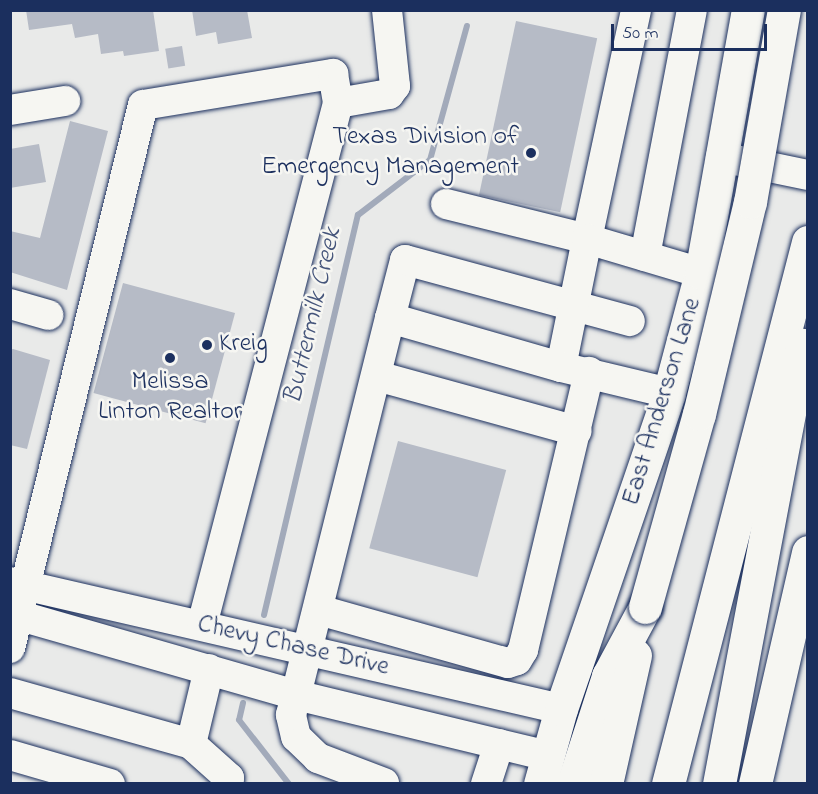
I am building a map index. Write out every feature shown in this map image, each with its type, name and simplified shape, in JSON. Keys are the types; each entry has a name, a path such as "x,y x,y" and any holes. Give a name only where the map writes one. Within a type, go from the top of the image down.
{"main road":[{"path":"606,783 645,607 699,414 750,202 784,10"},
{"name":"East Anderson Lane","path":"544,770 561,709 669,393 701,273 747,11"},
{"path":"668,783 806,249"},
{"path":"719,783 802,345 806,249"},
{"path":"755,783 807,552"},
{"path":"573,783 608,676 645,607"}],"street":[{"path":"338,103 389,94 396,86 387,10"},
{"path":"319,610 508,663 517,660 523,650 577,431 574,304 636,10"},
{"path":"645,256 692,10"},
{"path":"10,648 18,584 143,105 333,74 338,103 202,625"},
{"path":"10,110 65,101"},
{"path":"721,157 807,175"},
{"path":"446,204 587,239 701,273"},
{"path":"384,783 318,758 296,737 291,715 309,651 405,260 630,321"},
{"path":"10,304 48,315"},
{"path":"390,318 669,393"},
{"path":"377,376 577,431"},
{"name":"Chevy Chase Drive","path":"18,584 561,709"},
{"name":"Chevy Chase Drive","path":"14,614 296,695 499,744 544,770"},
{"path":"191,744 209,669"},
{"path":"10,693 191,744 230,778 228,783"},
{"path":"486,783 499,744"},
{"path":"10,755 110,783"}],"building":[{"path":"26,10 153,10 159,51 124,56 123,51 101,54 98,34 75,38 72,24 29,30"},
{"path":"192,10 247,10 252,38 218,44 216,32 196,36"},
{"name":"Texas Division of Emergency Management","path":"516,21 597,38 560,212 479,195"},
{"path":"182,46 185,66 168,68 165,49"},
{"path":"70,121 108,131 67,290 10,272 10,231 40,238"},
{"path":"39,144 46,182 10,188 10,149"},
{"path":"123,283 235,313 206,423 93,393"},
{"path":"10,350 50,360 27,449 10,445"},
{"path":"398,441 506,470 477,577 369,548"}],"waterway":[{"name":"Buttermilk Creek","path":"264,615 358,215 430,160 467,26"},
{"name":"Buttermilk Creek","path":"243,703 239,720 289,784"}],"place":[{"name":"Texas Division of Emergency Management","path":"531,153"},
{"name":"Kreig","path":"207,345"},
{"name":"Melissa Linton Realtor","path":"170,358"}]}
